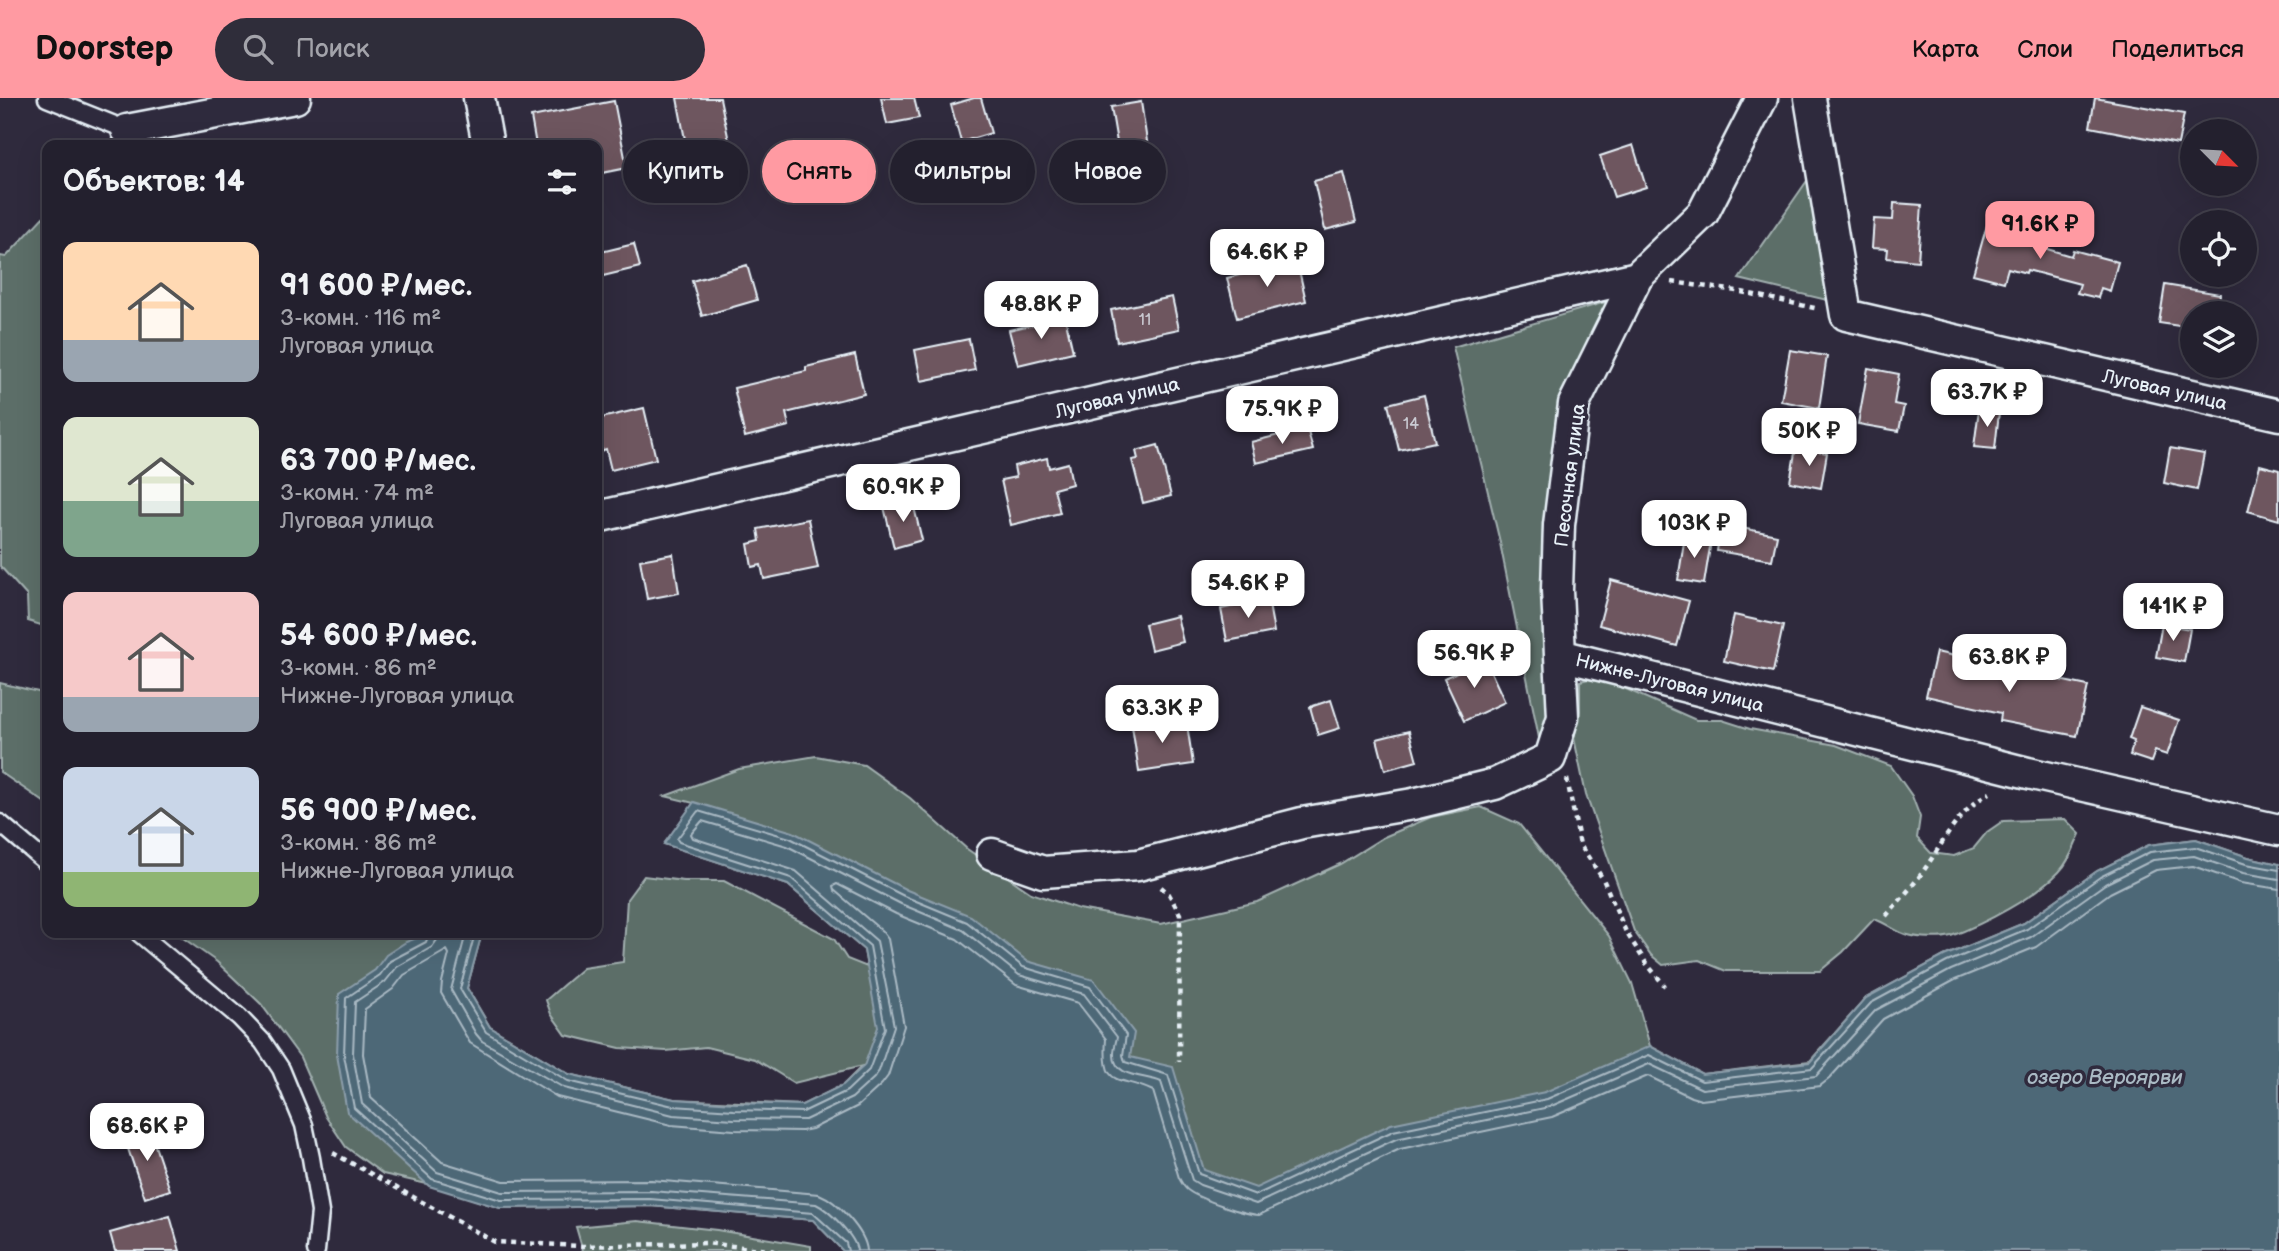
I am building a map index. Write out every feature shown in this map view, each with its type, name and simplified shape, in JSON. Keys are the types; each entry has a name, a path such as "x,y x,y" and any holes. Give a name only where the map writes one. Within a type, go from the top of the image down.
{"street":[{"path":"127,130 295,98"},
{"path":"479,98 487,140"},
{"name":"Песочная улица","path":"1560,655 1557,590 1559,525 1574,404 1637,277 1703,213 1762,98"},
{"path":"1810,98 1846,315"},
{"name":"Луговая улица","path":"602,516 1637,277"},
{"name":"Луговая улица","path":"1846,315 2279,415"},
{"name":"Нижне-Луговая улица","path":"992,854 1043,872 1138,864 1302,823 1413,804 1495,784 1550,758 1563,717 1560,655 2028,773 2279,830"}],"lane":[{"path":"47,98 127,130"},
{"path":"0,822 42,859"},
{"path":"145,938 239,1017 263,1042 281,1069 304,1125 311,1158 320,1212 316,1251"}],"path":[{"path":"1637,277 1737,290 1846,315"},
{"path":"1886,916 1923,871 1953,826 1982,797 2028,773"},
{"path":"1567,777 1580,845 1603,879 1626,932 1665,986"},
{"path":"1179,1062 1180,914"},
{"path":"329,1143 333,1154 495,1242 582,1246 706,1243 777,1251"}],"green space":[{"path":"1811,175 1831,301 1739,279"},
{"path":"42,218 42,625 28,621 27,596 0,566 0,256 6,257"},
{"path":"1609,301 1562,403 1552,717 1539,738 1499,538 1453,347"},
{"path":"1588,679 1617,685 1696,720 1722,720 1750,729 1836,745 1891,766 1912,796 1920,817 1917,838 1931,853 1954,856 1974,848 1987,832 2003,821 2065,819 2080,834 2066,864 2037,891 2008,909 1951,936 1912,936 1874,919 1843,952 1820,971 1726,971 1699,960 1663,965 1651,955 1634,931 1586,795 1574,738 1580,711 1580,681"},
{"path":"0,683 42,693 42,801 0,772"},
{"name":"озеро Вероярви","path":"816,756 864,765 910,798 967,849 1031,893 1079,909 1161,924 1257,902 1340,864 1384,837 1431,817 1481,807 1519,824 1609,936 1632,983 1650,1046 1702,1074 1810,1061 1866,998 1944,956 2024,923 2097,871 2149,845 2196,839 2248,857 2279,864 2279,1251 843,1251 813,1220 650,1206 500,1208 427,1184 383,1174 346,1147 326,1117 300,1057 261,1004 217,962 183,938 481,938 467,988 490,1027 569,1074 674,1099 802,1105 843,1085 862,1066 794,1083 755,1059 706,1047 666,1051 620,1048 566,1035 551,1014 546,1000 583,968 623,962 627,899 644,876 684,881 724,881 834,939 847,959 867,967 864,950 788,885 664,844 694,803 665,796 739,769"},
{"path":"637,1221 717,1230 811,1246 811,1251 583,1251 576,1227"}],"water":[{"name":"озеро Вероярви","path":"694,802 793,832 907,890 971,916 1027,961 1094,980 1134,1033 1130,1057 1173,1067 1204,1170 1256,1188 1391,1124 1545,1092 1650,1046 1702,1074 1810,1062 1866,998 1944,956 2024,923 2097,871 2149,845 2196,839 2248,857 2279,864 2279,1251 843,1251 813,1220 650,1206 500,1208 429,1186 347,1112 337,1055 339,994 375,970 386,955 417,938 481,938 467,988 490,1027 569,1074 674,1099 735,1103 802,1105 843,1085 864,1066 878,1027 864,950 788,885 664,844"}],"building":[{"path":"677,98 720,98 729,140 685,140"},
{"path":"881,98 914,98 919,118 887,124"},
{"path":"981,98 991,133 960,140 951,105"},
{"path":"2095,98 2184,114 2183,119 2180,119 2178,144 2090,127"},
{"path":"614,101 623,147 623,169 602,173 602,140 535,140 531,117"},
{"path":"1141,102 1147,140 1117,140 1111,107"},
{"path":"1633,145 1646,187 1614,197 1600,156"},
{"path":"1344,173 1356,222 1325,230 1314,181"},
{"path":"1894,203 1922,205 1918,261 1887,258 1888,249 1872,248 1874,219 1893,220"},
{"path":"1989,218 2020,227 2016,240 2071,256 2073,250 2118,262 2110,291 2101,288 2098,298 2077,293 2080,284 2027,270 2026,273 2008,268 2004,282 1973,274"},
{"path":"634,244 640,267 603,276 602,252"},
{"path":"1297,261 1306,301 1237,318 1227,278"},
{"path":"747,265 757,300 702,316 692,281"},
{"path":"2165,285 2220,294 2219,301 2180,301 2180,326 2159,323"},
{"path":"1172,297 1179,329 1117,342 1111,310"},
{"path":"1065,317 1073,352 1018,365 1009,330"},
{"path":"969,339 975,370 921,381 915,350"},
{"path":"1790,350 1827,356 1819,408 1781,401"},
{"path":"855,355 864,394 786,413 789,426 745,437 734,388 806,371 806,367"},
{"path":"1868,368 1899,374 1894,404 1904,406 1899,431 1858,424"},
{"path":"1424,395 1435,442 1399,450 1388,404"},
{"path":"644,408 656,459 611,470 606,449 602,450 602,418"},
{"path":"1979,409 1999,412 1995,449 1974,447"},
{"path":"1307,428 1313,450 1256,463 1251,442"},
{"path":"1158,445 1171,496 1143,503 1132,460 1138,459 1136,451"},
{"path":"1796,447 1827,453 1821,488 1790,482"},
{"path":"2170,448 2204,454 2197,490 2164,483"},
{"path":"1047,458 1049,468 1068,463 1072,484 1054,489 1060,513 1011,525 1001,480 1016,477 1014,466"},
{"path":"2260,465 2279,470 2279,520 2248,511"},
{"path":"912,499 922,540 894,548 884,507"},
{"path":"808,519 818,568 764,579 761,565 752,567 748,544 760,541 758,529"},
{"path":"1721,524 1777,535 1772,560 1717,551"},
{"path":"1685,536 1711,541 1704,584 1678,580"},
{"path":"673,554 679,593 647,599 640,560"},
{"path":"1611,580 1689,601 1677,646 1599,625"},
{"path":"1268,599 1274,632 1227,641 1221,609"},
{"path":"1734,615 1783,626 1773,672 1724,661"},
{"path":"1177,616 1183,642 1151,650 1145,624"},
{"path":"2162,624 2190,629 2184,662 2156,657"},
{"path":"1936,652 2088,686 2077,736 2000,721 2001,713 1926,696"},
{"path":"1485,659 1505,702 1464,721 1444,678"},
{"path":"1331,700 1340,728 1318,735 1310,707"},
{"path":"2140,707 2179,720 2167,755 2155,751 2151,762 2130,755 2134,741 2129,739"},
{"path":"1186,718 1193,764 1139,772 1132,726"},
{"path":"1409,731 1417,761 1385,770 1377,739"},
{"path":"149,1128 170,1190 145,1198 124,1137"},
{"path":"170,1216 180,1251 115,1251 110,1233"}]}
